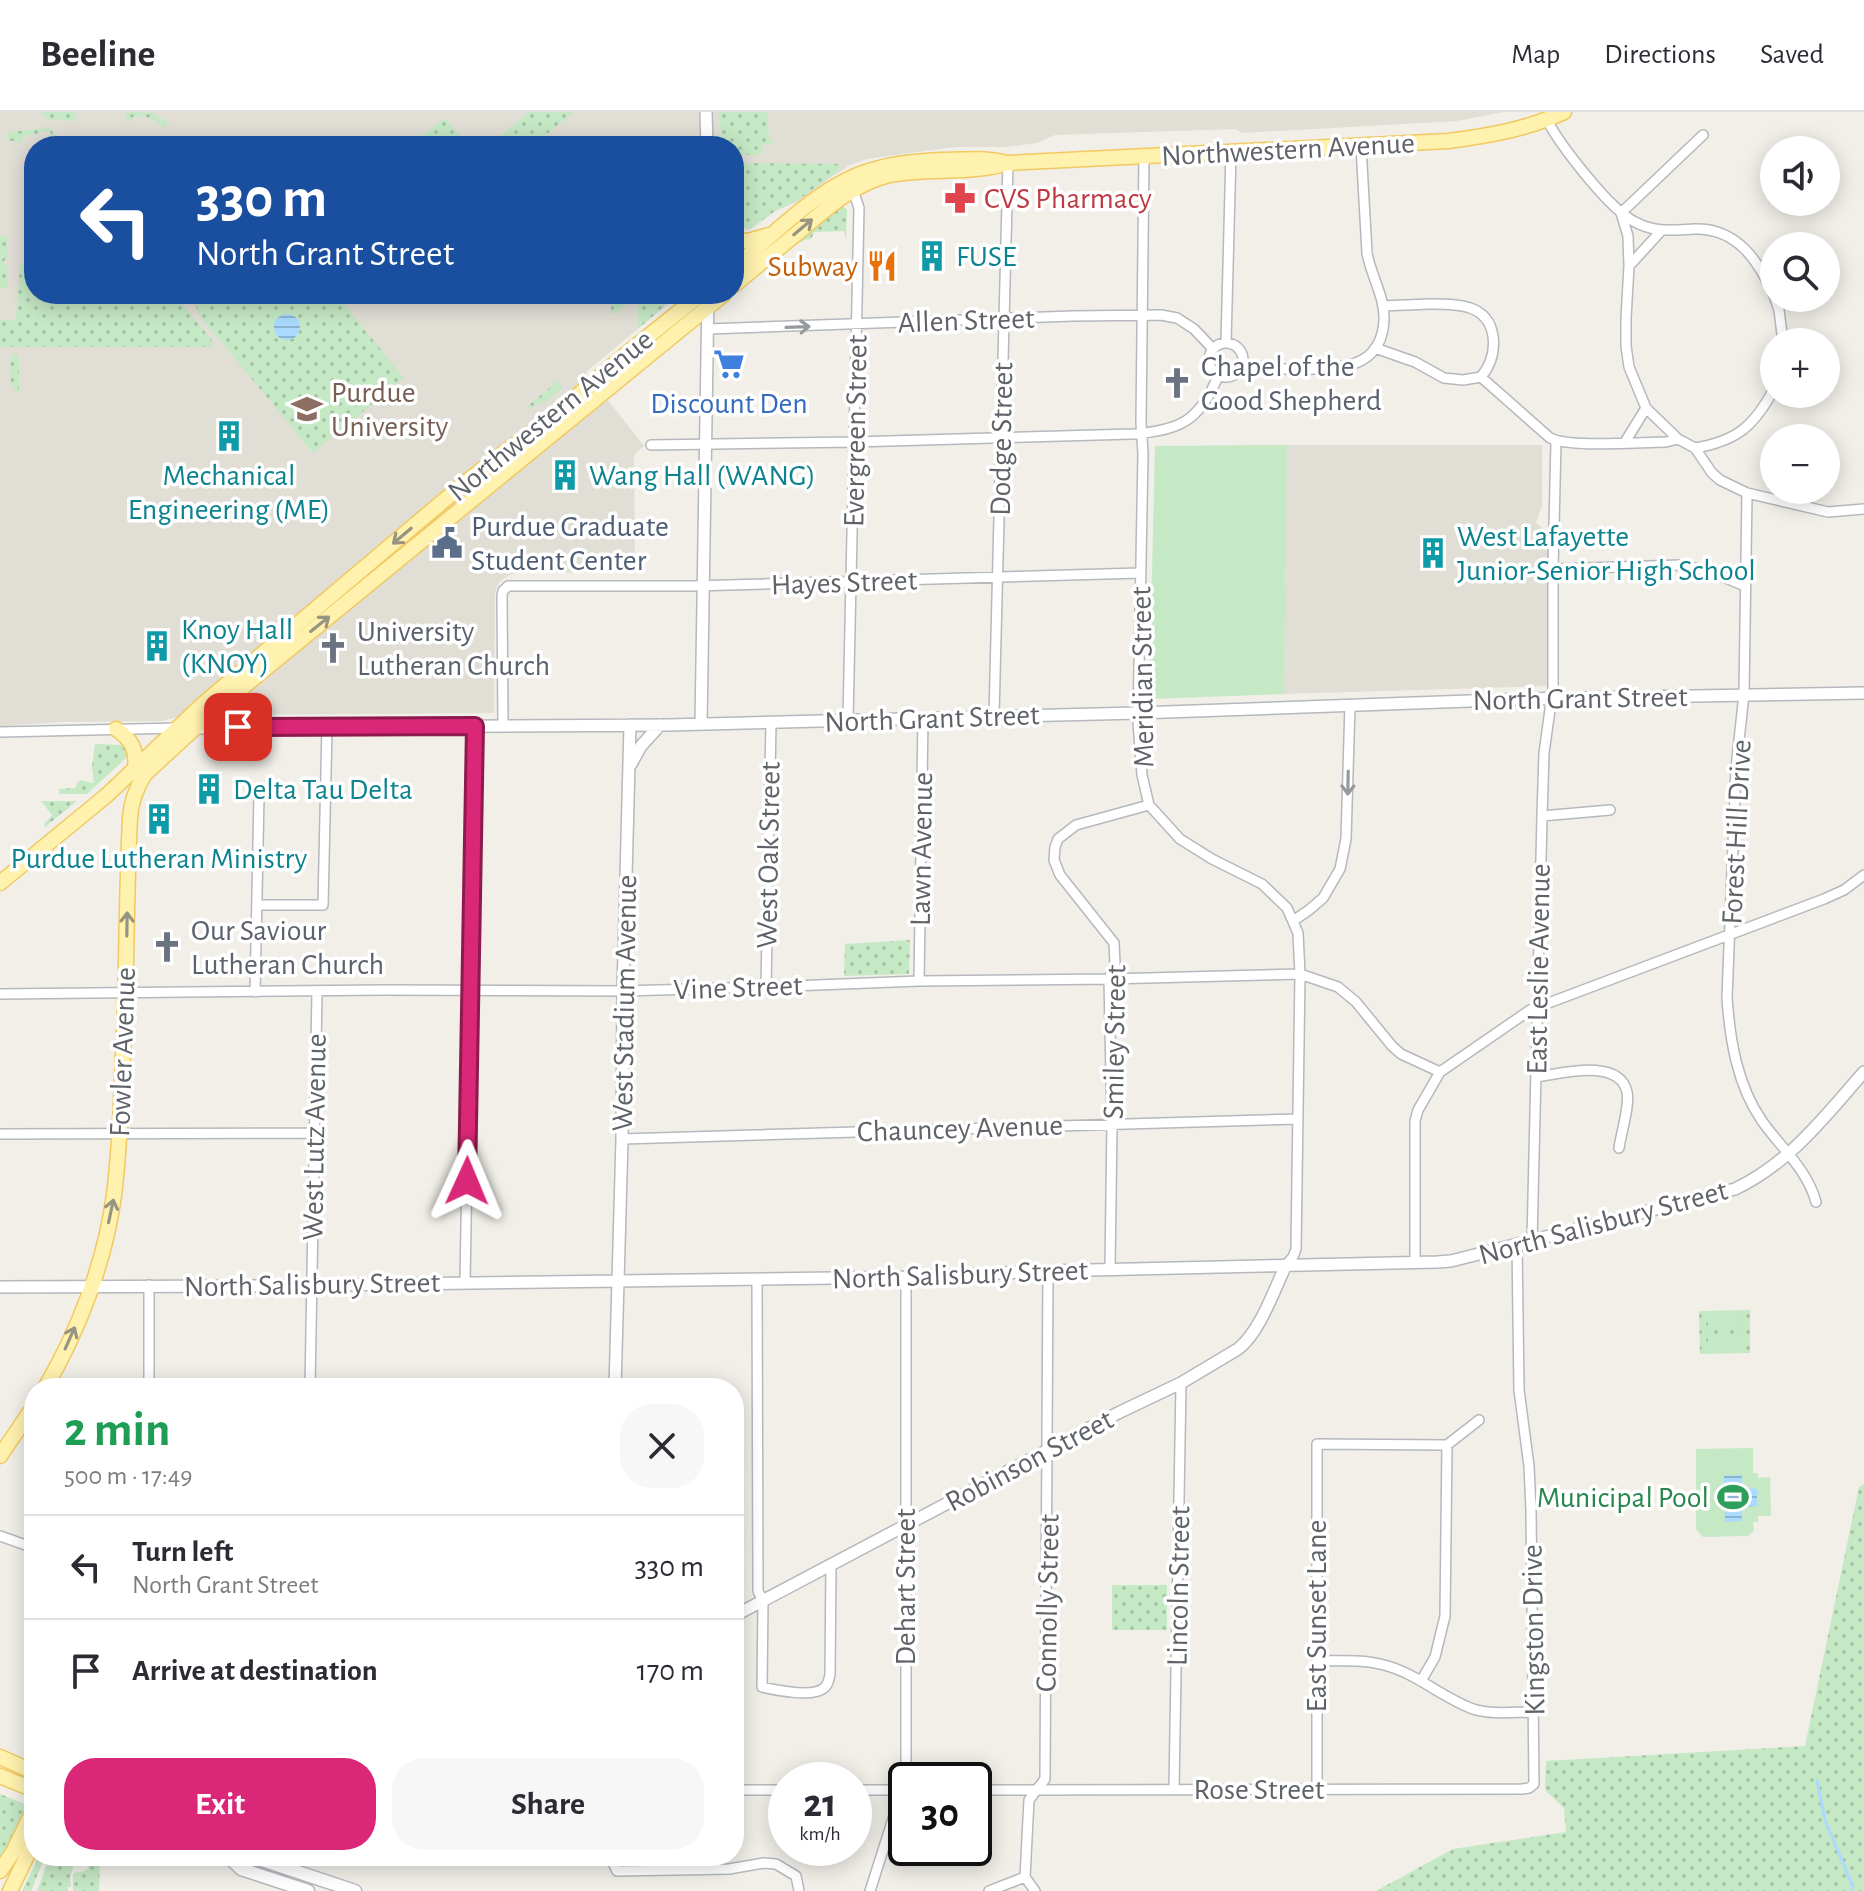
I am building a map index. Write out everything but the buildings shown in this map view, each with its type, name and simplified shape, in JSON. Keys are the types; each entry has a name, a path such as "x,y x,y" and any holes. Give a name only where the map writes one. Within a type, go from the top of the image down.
{"main road":[{"name":"Northwestern Avenue","path":"744,277 830,205 873,180 898,174 989,169 1008,163 1474,138 1509,131 1564,112"},
{"name":"Northwestern Avenue","path":"744,260 824,194 867,171 914,161 989,159 1008,163"},
{"path":"744,241 774,234"},
{"name":"Northwestern Avenue","path":"0,883 107,795 178,728 461,486 543,425 646,337 697,304"},
{"name":"Northwestern Avenue","path":"195,728 699,304"},
{"name":"Fowler Avenue","path":"50,1378 91,1287 113,1197 120,1133 133,797 145,774 195,728"},
{"path":"116,729 134,746 135,767"},
{"path":"107,795 120,798 130,818"},
{"path":"0,1456 24,1421"},
{"path":"0,1757 24,1768"},
{"path":"0,1776 24,1786"},
{"path":"0,1871 24,1829"},
{"path":"10,1891 24,1862"},
{"path":"238,1866 308,1891"},
{"path":"280,1866 355,1891"}],"street":[{"path":"706,112 707,136"},
{"path":"1547,120 1554,134 1621,213 1634,222 1661,231 1716,230 1734,239 1760,269"},
{"path":"1621,213 1703,135"},
{"path":"1243,364 1285,370 1336,369 1365,360 1375,348 1383,332 1383,306 1367,253 1361,146"},
{"path":"1226,343 1231,153"},
{"name":"Meridian Street","path":"1144,156 1138,713 1142,775 1149,805 1180,839 1262,884 1287,908 1298,933 1296,1249 1286,1265"},
{"name":"Dodge Street","path":"994,716 1008,163"},
{"name":"Evergreen Street","path":"848,720 859,208 853,190"},
{"path":"1621,213 1628,236 1626,346 1629,367 1646,408 1678,439 1695,448 1720,480 1747,493 1828,512 1864,509"},
{"path":"1629,266 1661,231"},
{"path":"701,724 707,445 706,304"},
{"path":"1375,348 1415,362 1444,378 1463,380 1481,377 1493,353 1492,330 1486,318 1469,306 1383,306"},
{"name":"Allen Street","path":"708,329 1161,315 1177,318 1194,329 1213,349"},
{"path":"1226,343 1240,349 1243,364 1238,373 1228,377 1218,376 1209,363 1213,349 1226,343"},
{"path":"651,445 1141,433 1167,429 1191,417 1202,408 1218,376"},
{"path":"1481,377 1556,441 1666,442 1678,439"},
{"path":"1625,442 1646,408"},
{"path":"1695,448 1730,440 1763,408"},
{"name":"East Leslie Avenue","path":"1532,1241 1544,753 1552,698 1556,441"},
{"name":"Forest Hill Drive","path":"1747,493 1744,694 1736,768 1727,998 1729,1027 1733,1050 1751,1103 1803,1170 1816,1202"},
{"path":"1553,569 1681,565 1709,571 1745,586"},
{"name":"Hayes Street","path":"503,726 503,591 508,586 704,586 1140,573"},
{"name":"North Grant Street","path":"0,732 771,723 1552,698 1864,693"},
{"path":"1293,921 1323,898 1340,869 1346,839 1350,705"},
{"name":"Lawn Avenue","path":"919,981 923,718"},
{"name":"West Oak Street","path":"766,987 771,723"},
{"name":"West Stadium Avenue","path":"615,1378 630,725"},
{"path":"629,768 641,746 660,725"},
{"path":"465,1282 475,726"},
{"path":"257,905 323,905 327,727"},
{"path":"255,992 259,796"},
{"name":"Smiley Street","path":"1110,1269 1112,1123 1109,979 1115,964 1114,943 1060,875 1054,860 1055,847 1058,839 1076,825 1149,805"},
{"path":"1542,816 1610,810"},
{"path":"1415,1262 1415,1121 1440,1072 1537,1006 1824,899 1844,890 1864,875"},
{"name":"Vine Street","path":"0,994 623,991 919,981 1300,974 1338,987 1356,1002 1401,1054 1440,1072"},
{"name":"West Lutz Avenue","path":"310,1378 317,991"},
{"path":"1536,1077 1594,1070 1619,1078 1627,1091 1619,1148"},
{"name":"North Salisbury Street","path":"0,1287 906,1277 1451,1261 1735,1189 1789,1154 1864,1072"},
{"name":"Chauncey Avenue","path":"622,1139 1298,1119"},
{"path":"0,1134 314,1133"},
{"name":"Kingston Drive","path":"1517,1244 1519,1390 1531,1510 1535,1777"},
{"name":"Robinson Street","path":"744,1611 1118,1413 1181,1383 1244,1344 1254,1331 1286,1265"},
{"name":"Connolly Street","path":"1025,1877 1029,1800 1045,1779 1048,1271"},
{"name":"Dehart Street","path":"906,1277 906,1762"},
{"path":"757,1279 758,1591 763,1601 762,1687 807,1693 822,1690 828,1684 831,1564"},
{"path":"149,1285 149,1378"},
{"name":"Lincoln Street","path":"1174,1789 1181,1383"},
{"path":"1421,1681 1435,1657 1445,1616 1447,1445 1479,1420"},
{"name":"East Sunset Lane","path":"1317,1788 1317,1444 1447,1445"},
{"path":"0,1536 24,1544"},
{"path":"1316,1661 1374,1663 1401,1670 1448,1698 1476,1710 1534,1712"},
{"name":"Rose Street","path":"992,1790 1522,1789 1534,1784 1535,1777"},
{"path":"744,1790 768,1790"},
{"name":"Dehart Street","path":"870,1891 888,1838"},
{"path":"614,1866 617,1871 729,1869 776,1864 796,1876 799,1891"},
{"path":"989,1891 1025,1877 1035,1891"}],"shaded area":[{"name":"Purdue University","path":"0,112 1504,112 1457,121 1242,133 1236,129 1055,135 1037,143 1007,147 954,147 867,159 850,165 797,202 776,211 749,230 744,229 744,136 24,136 24,304 668,304 586,372 644,446 634,455 635,572 526,572 512,574 498,584 495,592 494,713 227,715 209,692 178,717 161,721 0,726"},
{"path":"1287,445 1542,445 1542,505 1536,523 1548,532 1547,686 1284,694"}],"green space":[{"path":"40,112 76,112 72,121 47,119"},
{"path":"529,112 574,112 544,136 500,136"},
{"path":"718,112 767,112 773,144 763,144 762,155 744,155 744,136 722,136"},
{"path":"153,113 169,123 164,128 144,116 132,117 126,122 124,114"},
{"path":"445,118 460,136 421,136"},
{"path":"50,128 55,136 50,136 50,132 38,132 23,136 22,143 7,140 7,132"},
{"path":"744,163 839,164 839,170 797,201 748,228 744,226"},
{"path":"842,206 847,210 846,238 844,231 814,232 811,239 800,243 799,241"},
{"path":"0,236 7,236 4,265 7,265 8,288 0,288"},
{"path":"20,264 24,264 24,304 182,304 211,339 213,347 0,347 0,320 16,320"},
{"path":"195,304 344,304 404,378 313,453 199,315"},
{"path":"611,304 628,304 613,315"},
{"path":"639,304 667,304 640,327"},
{"path":"16,353 19,359 19,394 10,376 11,354"},
{"path":"558,381 562,388 545,402 523,410"},
{"path":"1287,445 1284,694 1149,699 1155,446"},
{"path":"95,744 121,745 126,750 126,758 87,794 59,794 59,789 75,788 79,781 94,782"},
{"path":"41,801 77,801 45,827 52,815"},
{"path":"910,940 909,974 844,976 845,944"},
{"path":"1750,1310 1750,1353 1700,1354 1699,1311"},
{"path":"1708,1314 1741,1314 1742,1329 1708,1330"},
{"path":"1708,1335 1742,1335 1742,1351 1708,1351"},
{"name":"Municipal Pool","path":"1753,1448 1753,1473 1758,1473 1758,1478 1770,1477 1771,1516 1758,1516 1758,1522 1753,1522 1754,1531 1747,1536 1703,1537 1696,1529 1696,1449"},
{"path":"1864,1484 1864,1891 1376,1891 1453,1849 1566,1832 1564,1808 1545,1790 1546,1761 1805,1746 1859,1487"},
{"path":"1112,1585 1167,1585 1167,1630 1112,1630"},
{"path":"0,1794 24,1804 24,1811 0,1857"},
{"path":"34,1866 41,1866 31,1891 22,1891"},
{"path":"46,1866 74,1866 68,1891 37,1891"},
{"path":"88,1866 100,1866 99,1891 73,1891 73,1874"}],"water":[{"path":"287,314 296,318 300,327 296,336 287,340 278,336 274,327 278,318"},
{"path":"1742,1475 1742,1488 1757,1489 1757,1506 1741,1507 1742,1521 1725,1522 1724,1476"}],"waterway":[{"path":"1817,1781 1825,1820 1852,1891"}],"place":[{"name":"CVS Pharmacy","path":"960,198"},
{"name":"FUSE","path":"932,256"},
{"name":"Subway","path":"882,266"},
{"name":"Discount Den","path":"729,364"},
{"name":"Chapel of the Good Shepherd","path":"1177,383"},
{"name":"Purdue University","path":"307,409"},
{"name":"Mechanical Engineering (ME)","path":"229,436"},
{"name":"Wang Hall (WANG)","path":"565,475"},
{"name":"Purdue Graduate Student Center","path":"447,543"},
{"name":"West Lafayette Junior-Senior High School","path":"1433,553"},
{"name":"Knoy Hall (KNOY)","path":"157,646"},
{"name":"University Lutheran Church","path":"333,648"},
{"name":"Delta Tau Delta","path":"209,789"},
{"name":"Purdue Lutheran Ministry","path":"159,819"},
{"name":"Our Saviour Lutheran Church","path":"167,947"},
{"name":"Municipal Pool","path":"1733,1497"}],"route":[{"path":"238,727 475,726 467,1181"}]}
